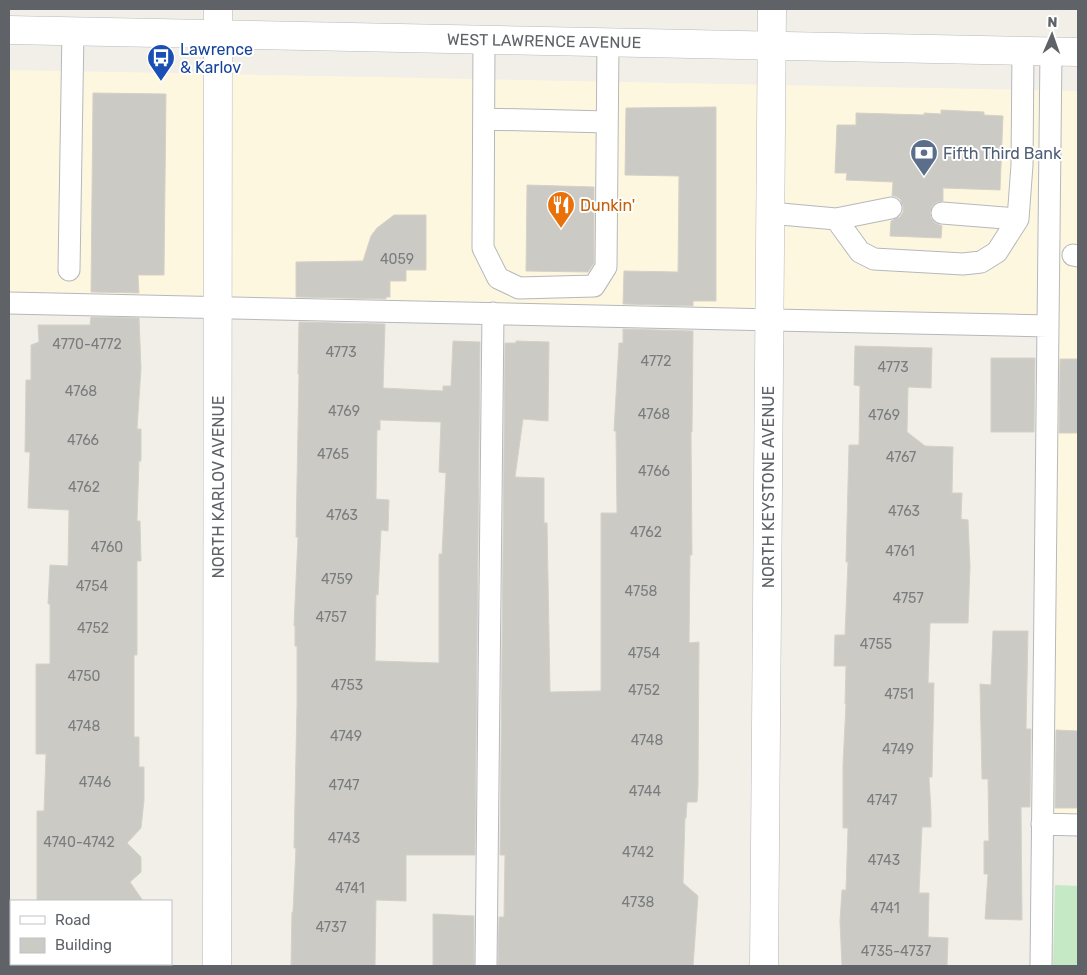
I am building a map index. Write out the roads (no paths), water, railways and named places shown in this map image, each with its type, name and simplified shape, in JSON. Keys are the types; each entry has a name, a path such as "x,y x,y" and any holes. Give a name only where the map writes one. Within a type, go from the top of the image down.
{"street":[{"name":"NORTH KEYSTONE AVENUE","path":"764,966 772,9"},
{"name":"WEST LAWRENCE AVENUE","path":"9,30 73,31 218,22 484,40 1078,52"},
{"name":"NORTH KARLOV AVENUE","path":"217,966 218,22"}],"lane":[{"path":"68,270 73,31"},
{"path":"484,40 483,248 498,278 519,288 594,286 606,267 608,42"},
{"path":"836,219 860,252 874,259 963,264 981,262 997,252 1018,220 1022,165 1022,50"},
{"path":"1041,966 1051,51"},
{"path":"484,119 607,122"},
{"path":"770,213 836,219 891,208"},
{"path":"942,213 1018,220"},
{"path":"9,303 1048,326"},
{"path":"486,966 493,313"},
{"path":"1042,824 1078,825"}],"place":[{"name":"Lawrence & Karlov","path":"161,82"},
{"name":"Fifth Third Bank","path":"924,177"},
{"name":"Dunkin'","path":"561,229"}]}
